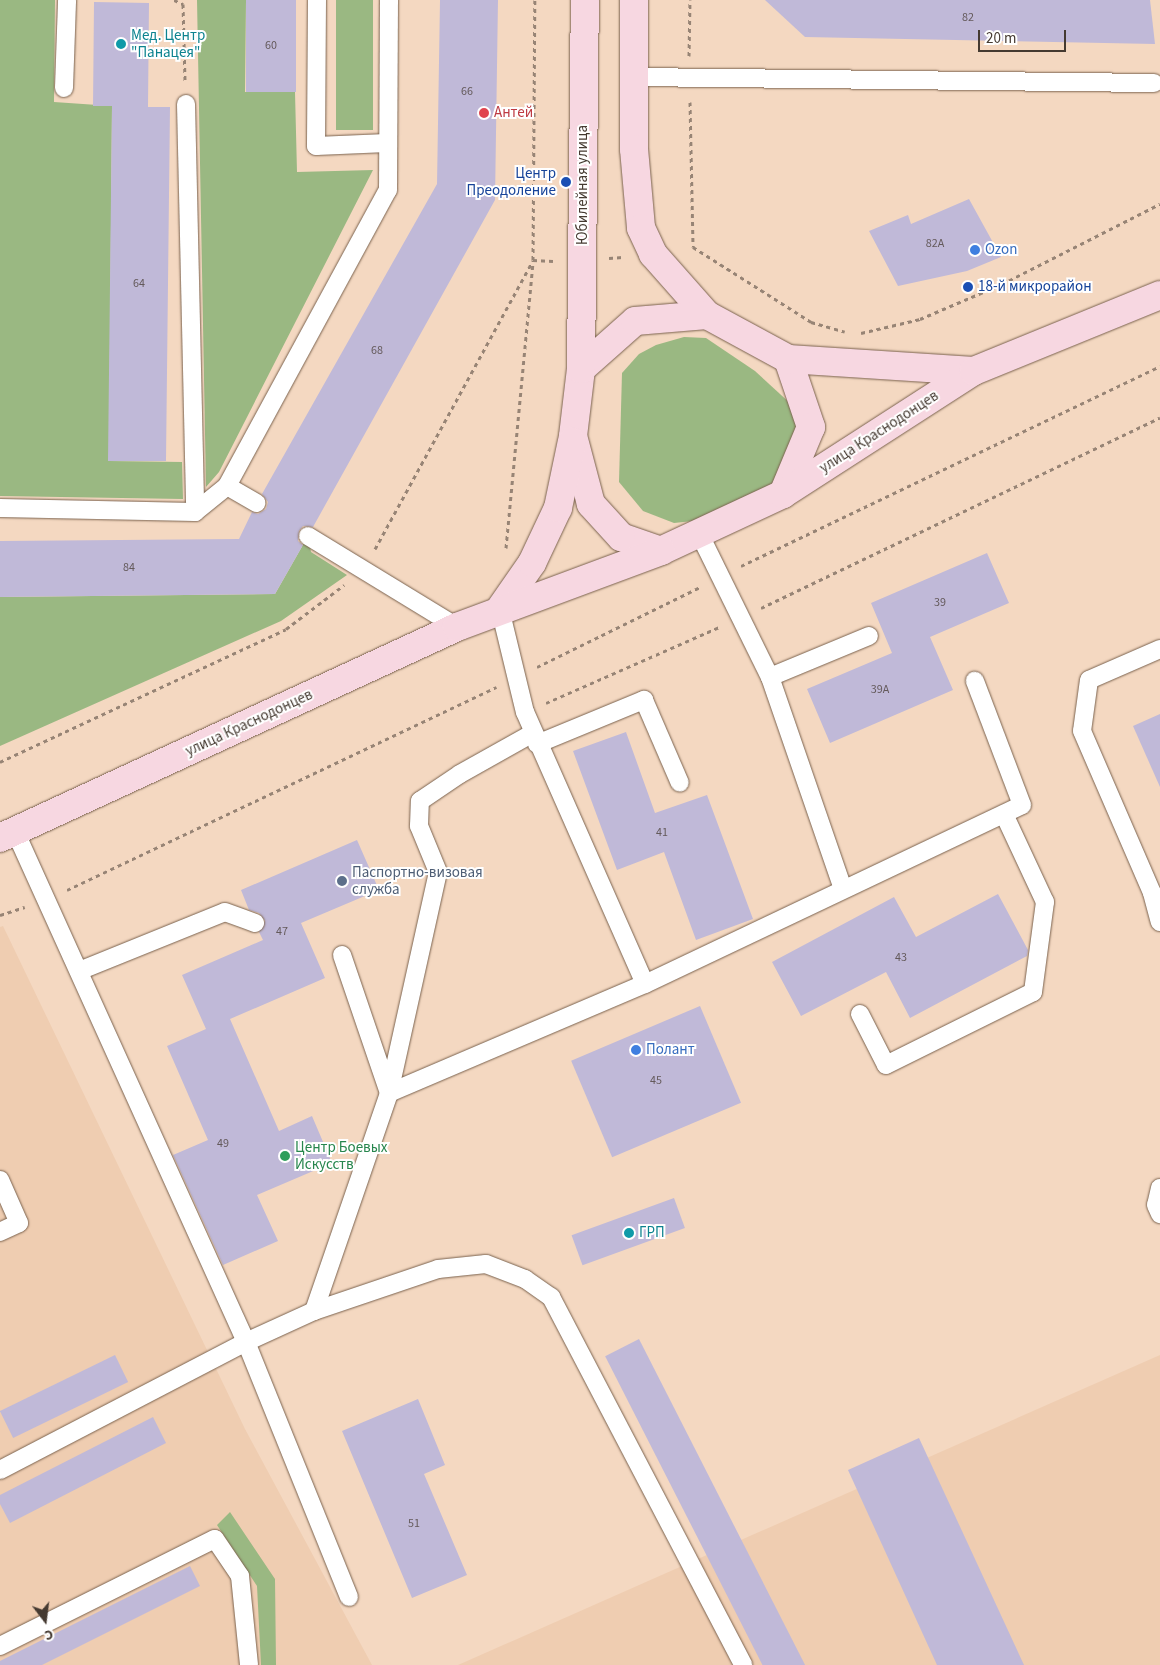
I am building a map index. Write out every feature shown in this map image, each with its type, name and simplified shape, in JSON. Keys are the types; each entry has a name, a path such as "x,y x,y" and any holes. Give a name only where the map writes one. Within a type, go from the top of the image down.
{"main road":[{"name":"Юбилейная улица","path":"572,436 581,369 584,0"},
{"path":"634,0 634,149 641,228 653,254 707,315 788,359 811,427 783,494"},
{"name":"улица Краснодонцев","path":"8,835 457,627 500,609 661,551 699,534 783,494 974,371 1160,295"},
{"path":"581,369 635,321 707,315"},
{"name":"улица Краснодонцев","path":"788,359 974,371"},
{"path":"572,436 591,504 621,537 661,551"},
{"path":"500,609 532,563 558,508 572,436"}],"lane":[{"path":"64,88 67,0"},
{"path":"317,0 316,146 387,143"},
{"path":"0,508 195,512 227,486 388,190 389,0"},
{"path":"634,77 1154,83"},
{"path":"186,104 195,512"},
{"path":"227,486 257,502"},
{"path":"699,534 770,677 843,890"},
{"path":"308,536 457,627"},
{"path":"500,609 525,712 535,739 645,984"},
{"path":"770,677 869,636"},
{"path":"1160,649 1090,680 1082,731 1155,884 1160,922"},
{"path":"389,1093 645,984 1022,805 975,682"},
{"path":"314,1311 389,1093 438,872 419,826 420,801 460,774 535,739 644,700 680,783"},
{"path":"860,1014 886,1064 1033,992 1045,902 1004,814"},
{"path":"8,835 47,900 246,1342 349,1596"},
{"path":"79,971 224,912 255,923"},
{"path":"342,955 389,1093"},
{"path":"0,1180 19,1223 0,1232"},
{"path":"1160,1188 1156,1204 1160,1214"},
{"path":"0,1470 246,1342 314,1311 438,1269 486,1264 525,1279 551,1297 743,1665"},
{"path":"0,1646 216,1539 240,1576 248,1665"}],"path":[{"path":"174,0 183,4 186,104"},
{"path":"505,551 533,260 534,0"},
{"path":"690,0 689,77 693,247"},
{"path":"533,260 583,261 653,254 693,247 811,322 855,335 920,319 993,288 1160,204"},
{"path":"0,762 286,629 364,570 533,260"},
{"path":"0,915 47,900 516,678 721,576 1160,366"},
{"path":"525,712 741,617 1160,418"}],"shaded area":[{"path":"3,926 245,1429 372,1665 0,1665 0,927"},
{"path":"1160,1355 1160,1665 458,1665"}],"green space":[{"path":"0,0 55,0 54,102 112,106 109,461 182,462 183,499 0,496"},
{"path":"197,0 246,0 245,92 295,92 297,172 373,170 219,472 206,487"},
{"path":"336,0 373,0 373,130 336,130"},
{"path":"684,337 706,338 755,371 792,405 800,423 775,486 693,521 674,523 643,511 619,482 622,373 639,354 656,345"},
{"path":"308,536 311,552 347,575 281,621 0,746 0,597 275,594"},
{"path":"230,1512 275,1579 276,1665 261,1665 257,1586 217,1525"}],"building":[{"path":"246,0 296,0 296,92 246,92"},
{"path":"440,0 498,0 495,200 313,527 303,526 299,531 298,541 303,545 275,594 0,597 0,541 239,539 252,512 258,514 266,509 268,502 262,494 437,184"},
{"path":"765,0 1150,0 1155,44 805,37"},
{"path":"94,2 149,3 148,107 170,107 166,461 108,461 112,106 93,106"},
{"path":"969,199 1001,257 967,271 898,286 869,231 908,215 911,224"},
{"path":"987,553 1009,603 930,637 953,690 830,743 807,689 892,653 871,603"},
{"path":"1160,714 1160,787 1133,726"},
{"path":"626,732 655,813 707,795 753,919 696,940 664,852 617,870 573,751"},
{"path":"357,840 379,890 301,923 325,978 230,1019 279,1131 312,1116 332,1163 257,1195 278,1241 223,1265 173,1155 208,1140 167,1046 206,1029 182,975 263,940 259,932 265,921 259,913 249,910 241,890"},
{"path":"998,894 1028,950 1027,956 910,1018 886,972 801,1016 772,962 894,897 916,937"},
{"path":"700,1006 741,1103 612,1157 571,1061"},
{"name":"ГРП","path":"674,1198 685,1228 583,1265 572,1235"},
{"path":"639,1339 805,1665 762,1665 605,1356"},
{"path":"115,1355 128,1382 13,1438 0,1411"},
{"path":"418,1399 445,1465 424,1474 467,1575 412,1598 342,1431"},
{"path":"153,1417 166,1443 10,1523 0,1504 0,1495"},
{"path":"919,1438 1024,1665 937,1665 848,1470"},
{"path":"190,1566 200,1586 42,1665 0,1665 0,1661"}],"place":[{"name":"Мед. Центр \"Панацея\"","path":"121,44"},
{"name":"Антей","path":"484,113"},
{"name":"Центр Преодоление","path":"566,182"},
{"name":"Ozon","path":"975,250"},
{"name":"18-й микрорайон","path":"968,287"},
{"name":"Паспортно-визовая служба","path":"342,881"},
{"name":"Полант","path":"636,1050"},
{"name":"Центр Боевых Искусств","path":"285,1156"},
{"name":"ГРП","path":"629,1233"}]}
